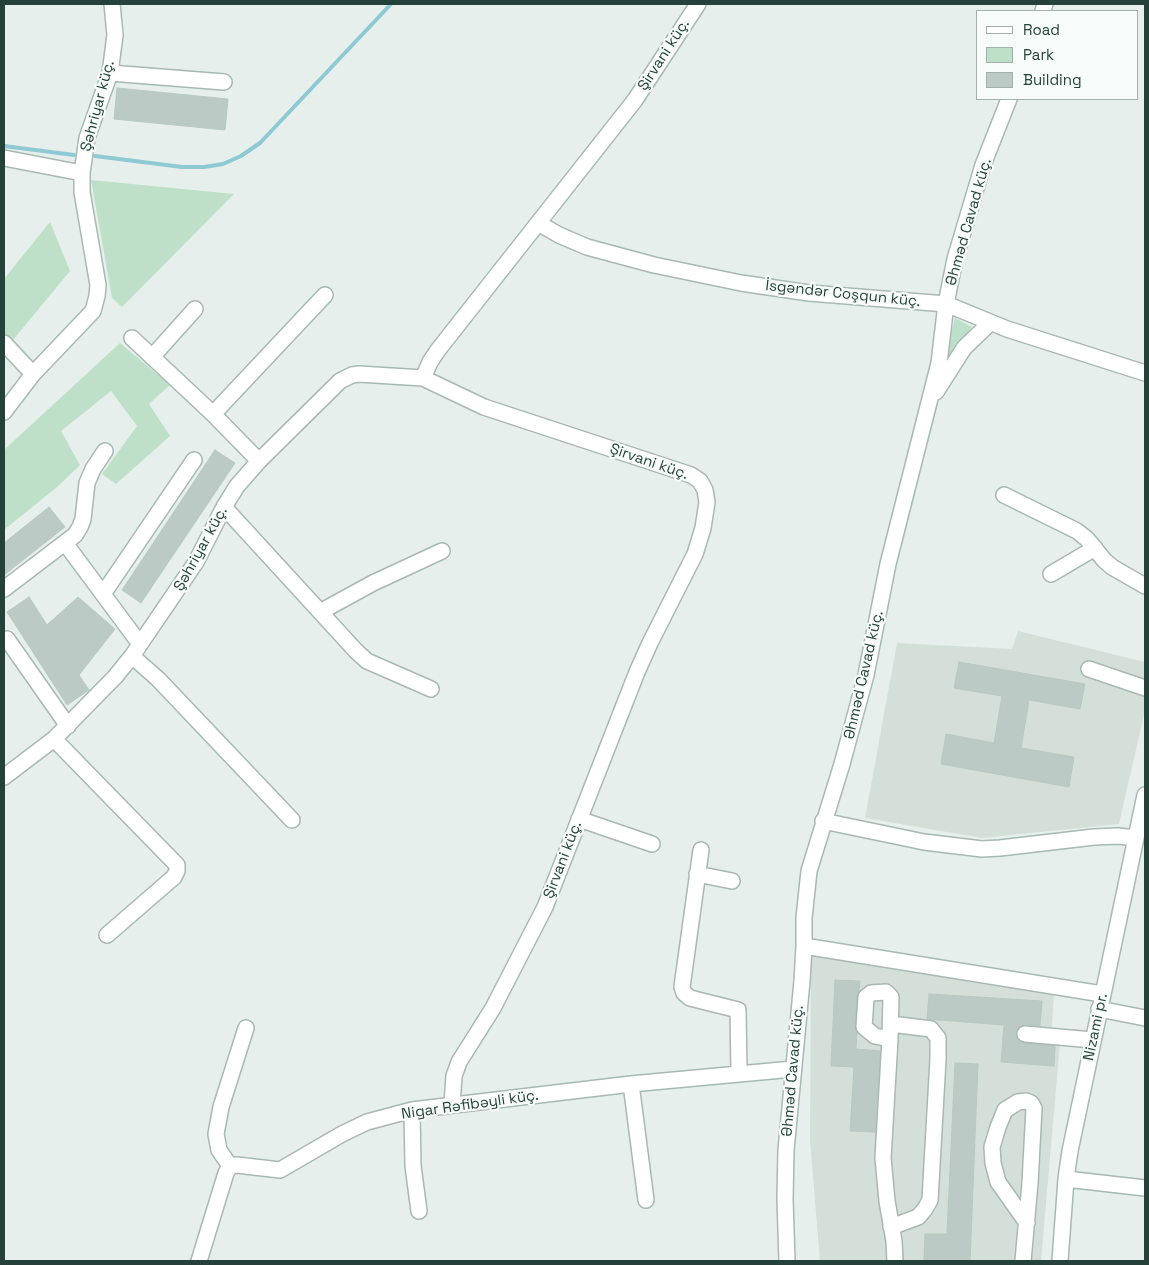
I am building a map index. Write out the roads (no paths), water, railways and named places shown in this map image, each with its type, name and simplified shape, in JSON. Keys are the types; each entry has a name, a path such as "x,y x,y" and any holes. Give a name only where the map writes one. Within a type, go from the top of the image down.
{"street":[{"name":"Şəhriyar küç.","path":"4,412 33,374 93,311 98,296 98,285 82,192 82,173 87,138 110,73 115,35 112,4"},
{"name":"Şirvani küç.","path":"452,1104 454,1076 459,1062 493,1008 545,907 637,672 695,554 703,528 707,502 700,481 691,475 484,407 423,378 438,350 635,100 698,4"},
{"path":"110,73 224,82"},
{"name":"Əhməd Cavad küç.","path":"787,1261 786,1150 809,870 842,764 866,675 888,564 930,402 955,259 984,165 1010,100"},
{"path":"4,158 82,173"},
{"name":"İsgəndər Coşqun küç.","path":"538,223 559,235 587,247 654,265 741,283 809,293 946,304 1007,330 1145,373"},
{"path":"213,414 325,295"},
{"path":"152,357 195,309"},
{"path":"930,402 964,348 990,323"},
{"path":"132,338 213,414 258,461"},
{"path":"4,343 33,374"},
{"name":"Şəhriyar küç.","path":"4,777 68,726 114,677 136,650 196,562 237,486 258,461 346,378 359,374 423,378"},
{"path":"4,589 75,535 80,527 87,483 93,469 105,451"},
{"path":"103,594 194,460"},
{"path":"1004,495 1088,538 1104,560 1112,567 1145,586"},
{"path":"224,507 356,651 368,661 431,690"},
{"path":"64,543 103,594 136,650 158,679 292,820"},
{"path":"1051,574 1095,548"},
{"path":"320,612 373,583 442,550"},
{"path":"7,639 68,726"},
{"path":"1089,669 1145,688"},
{"path":"54,739 177,865 174,877 107,935"},
{"name":"Nizami pr.","path":"1060,1261 1070,1151 1145,795"},
{"path":"579,819 652,844"},
{"path":"823,821 924,842 975,848 1000,848 1094,837 1118,836 1136,838"},
{"path":"700,850 682,987 684,994 690,998 738,1010 740,1072"},
{"path":"697,874 732,881"},
{"path":"804,946 1102,994"},
{"path":"890,1039 875,1036 864,1027 866,997 871,993 886,992 891,996 891,1024 883,1158 895,1261"},
{"path":"1099,1010 1145,1018"},
{"path":"891,1024 922,1027 931,1030 938,1038 930,1200 926,1209 918,1217 891,1227"},
{"path":"199,1261 226,1173 230,1166 219,1150 216,1134 221,1107 246,1028"},
{"path":"1026,1034 1093,1040"},
{"name":"Nigar Rəfibəyli küç.","path":"230,1166 237,1165 280,1170 342,1134 368,1122 412,1110 740,1072 792,1069"},
{"path":"631,1084 646,1200"},
{"path":"1023,1261 1026,1223 1034,1108 1031,1103 1026,1101 1018,1102 1005,1110 992,1147 993,1163 998,1182 1026,1223"},
{"path":"412,1110 413,1166 419,1210"},
{"path":"1066,1179 1145,1188"}],"waterway":[{"path":"95,156 182,167 204,167 223,164 241,156 260,143 391,4"},
{"path":"4,146 74,155"}]}
